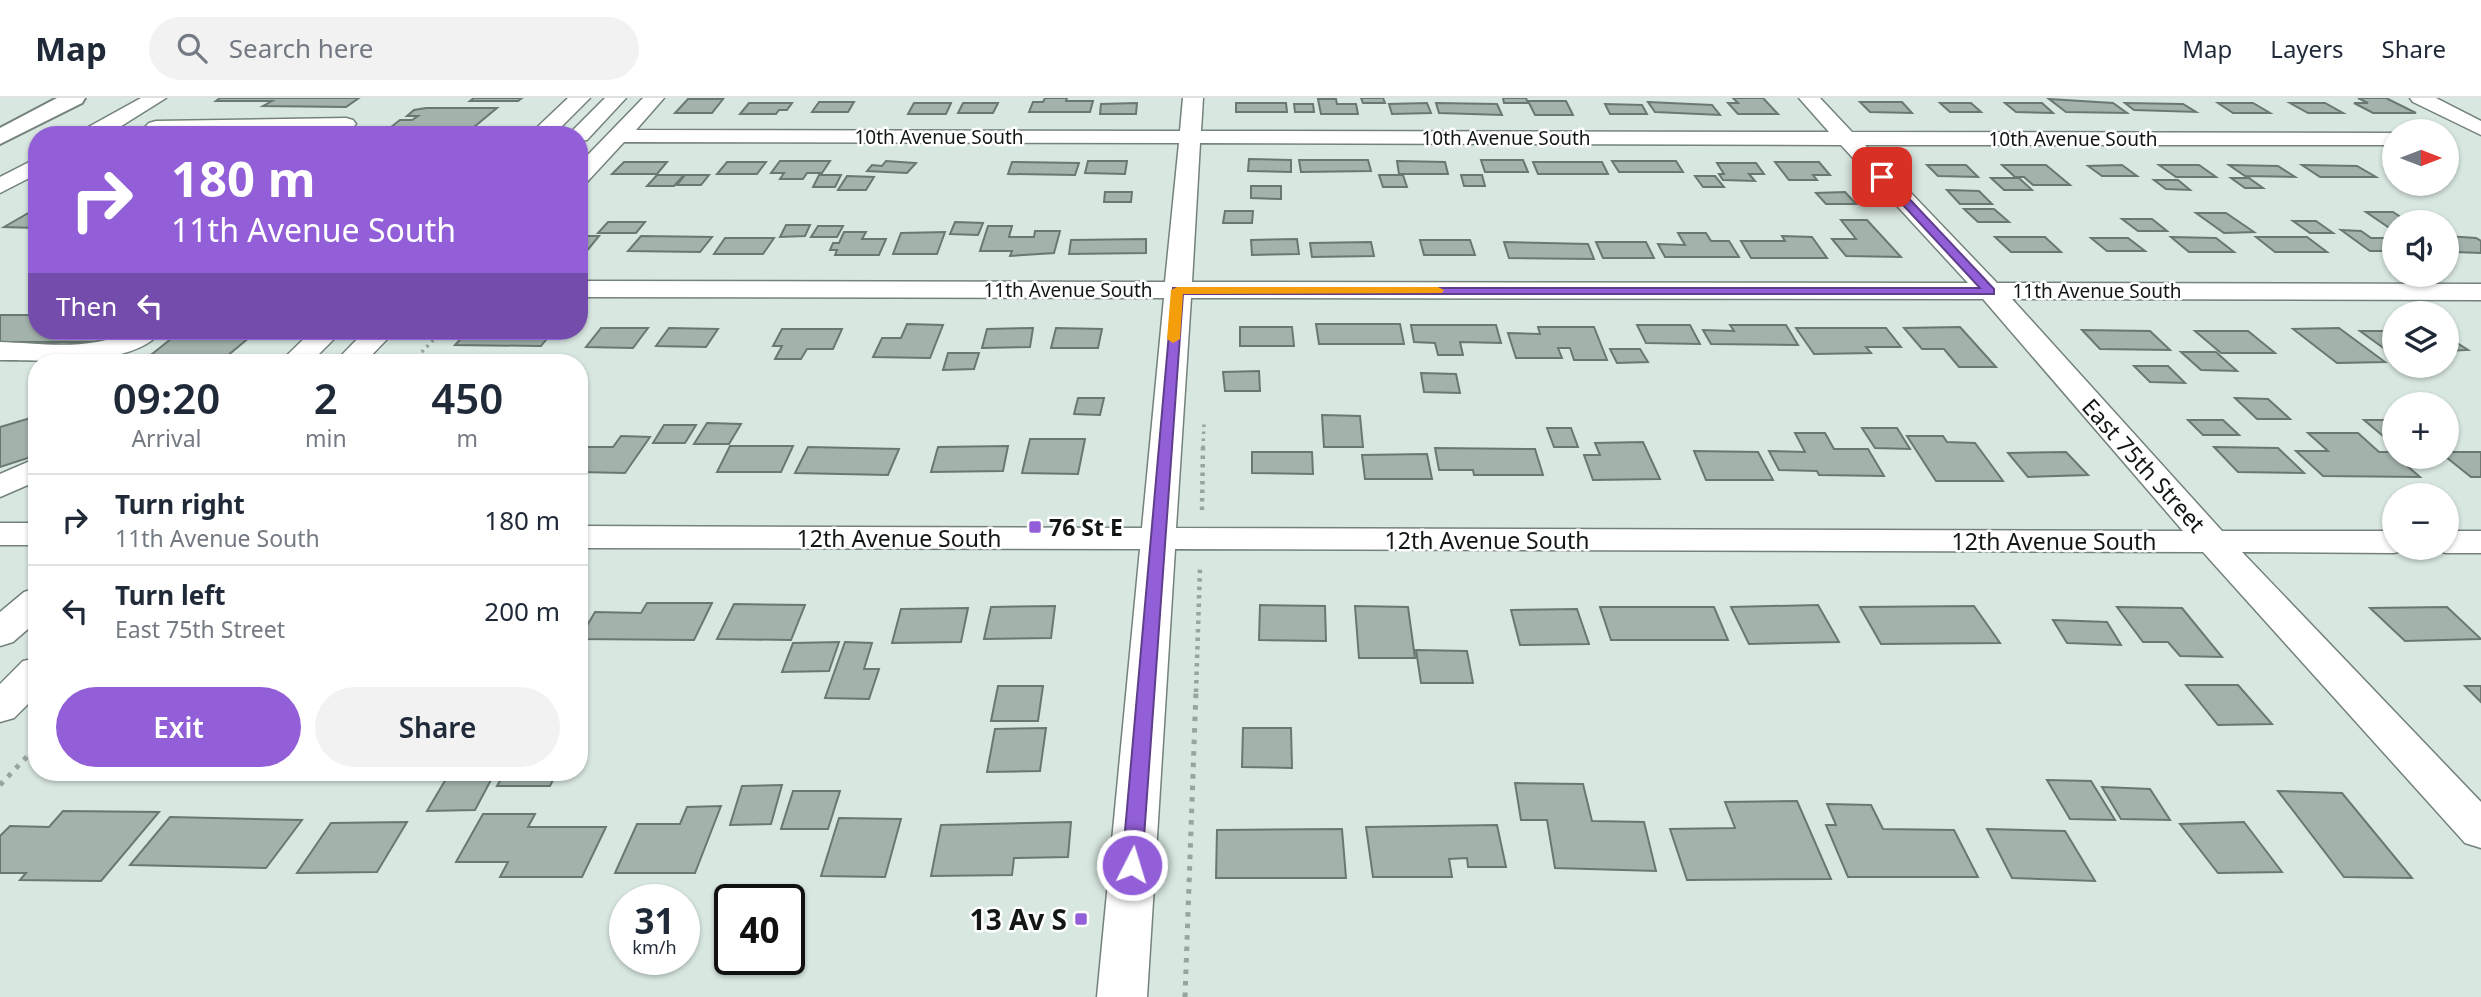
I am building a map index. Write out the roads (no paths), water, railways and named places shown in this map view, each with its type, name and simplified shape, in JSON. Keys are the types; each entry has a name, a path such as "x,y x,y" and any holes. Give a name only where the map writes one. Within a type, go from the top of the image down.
{"highway":[{"path":"0,137 74,98"}],"street":[{"path":"107,126 156,98"},
{"path":"550,126 580,98"},
{"path":"588,126 616,98"},
{"path":"588,168 654,98"},
{"path":"1122,997 1193,98"},
{"name":"East 75th Street","path":"1809,98 1990,291 2213,542 2481,831"},
{"path":"2420,98 2481,129"},
{"path":"289,126 345,124 342,126"},
{"name":"10th Avenue South","path":"618,136 2382,139"},
{"path":"2459,139 2481,139"},
{"path":"0,186 28,170"},
{"name":"11th Avenue South","path":"588,289 2481,292"},
{"path":"0,351 78,352 132,340"},
{"path":"303,354 318,340"},
{"path":"357,354 372,340"},
{"path":"0,487 28,473"},
{"path":"0,534 28,534"},
{"name":"12th Avenue South","path":"588,537 2382,542"},
{"path":"2459,542 2481,542"},
{"path":"0,633 28,608"},
{"path":"0,708 28,680"}],"place":[{"name":"76 St E","path":"1035,527"},
{"name":"13 Av S","path":"1081,919"}]}
